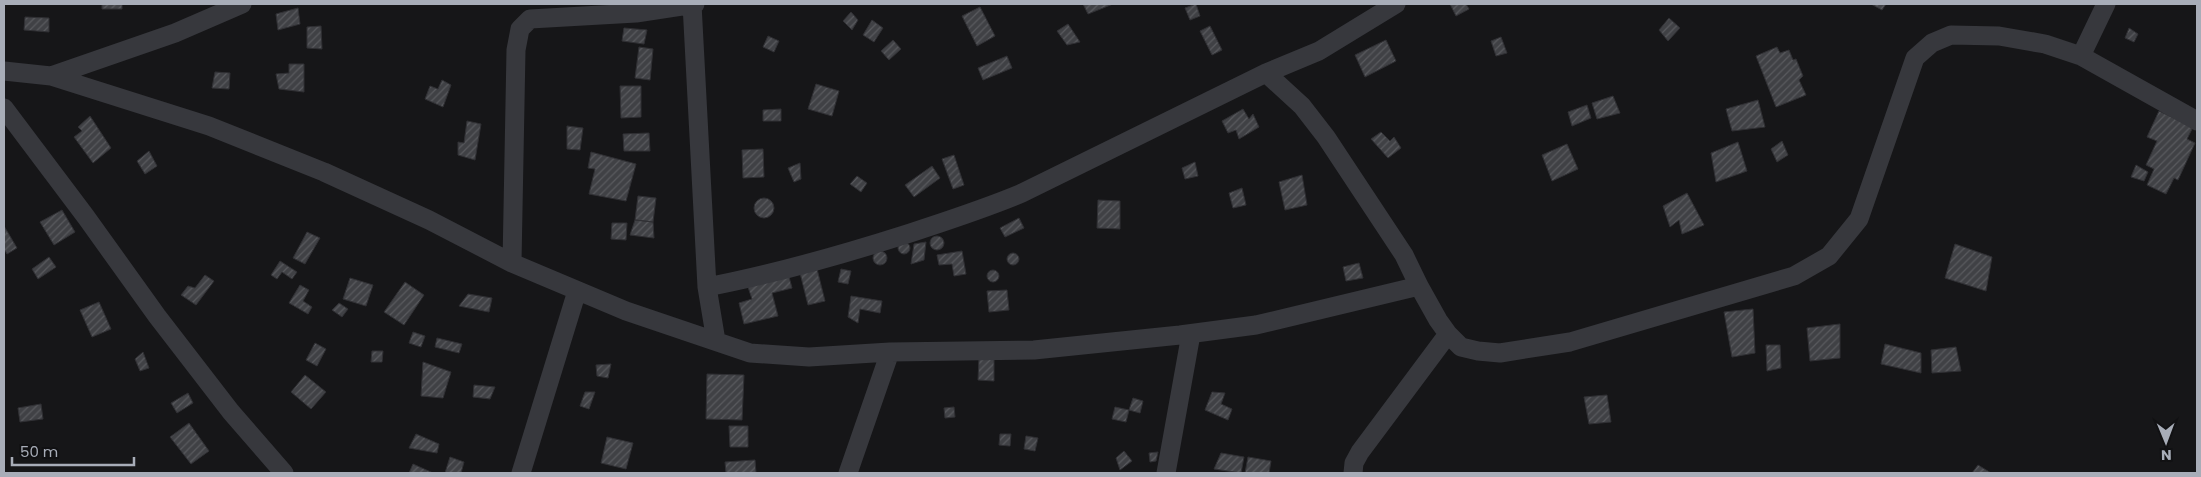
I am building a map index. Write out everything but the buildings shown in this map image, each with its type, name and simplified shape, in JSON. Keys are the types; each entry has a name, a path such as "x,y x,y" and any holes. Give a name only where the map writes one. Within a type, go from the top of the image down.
{"street":[{"path":"51,76 174,33 242,4"},
{"path":"512,263 516,50 520,29 530,19 636,13 693,4 707,287 716,341"},
{"path":"707,287 746,280 846,253 988,207 1022,193 1266,73 1319,51 1396,4"},
{"path":"2081,56 2106,4"},
{"path":"1266,73 1302,106 1326,136 1404,255 1418,286 1448,334 1461,346 1500,354 1570,342 1794,276 1829,256 1859,218 1915,58 1932,43 1951,35 1999,36 2044,44 2081,56 2197,122"},
{"path":"4,70 51,76 209,126 316,168 429,220 512,263 626,311 750,353 809,356 890,352 1006,352 1191,334 1256,325 1300,316 1418,286"},
{"path":"4,108 225,405 284,473"},
{"path":"521,473 577,290"},
{"path":"1166,473 1191,334"},
{"path":"1353,473 1354,463 1360,452 1448,334"},
{"path":"849,472 890,352"}]}
